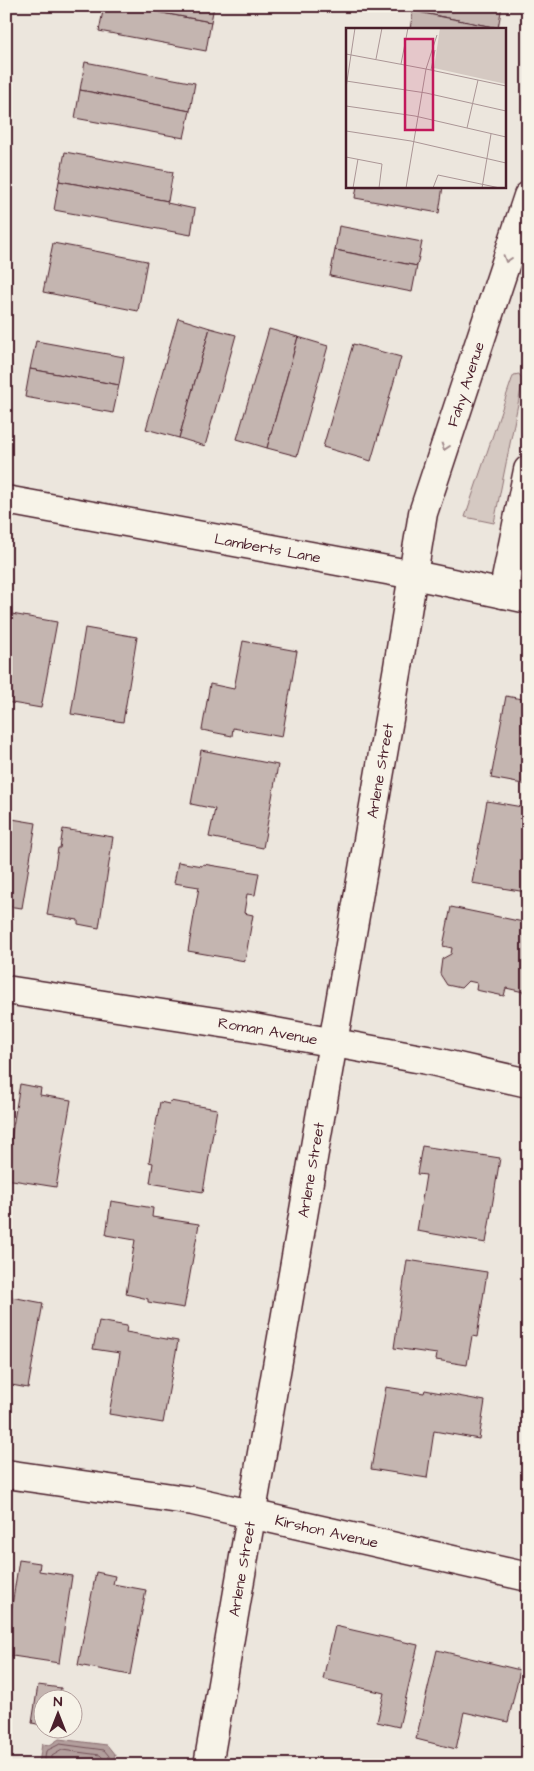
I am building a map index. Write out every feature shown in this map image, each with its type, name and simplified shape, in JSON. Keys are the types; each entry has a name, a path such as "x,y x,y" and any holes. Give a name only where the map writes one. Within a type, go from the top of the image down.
{"street":[{"name":"Fahy Avenue","path":"414,575 423,513 528,196"},
{"path":"515,596 528,470"},
{"name":"Lamberts Lane","path":"6,500 414,575 515,596"},
{"name":"Arlene Street","path":"208,1765 414,575"},
{"name":"Roman Avenue","path":"6,990 248,1027 427,1060 528,1083"},
{"name":"Kirshon Avenue","path":"6,1474 193,1501 528,1577"}],"shaded area":[{"path":"519,374 522,384 494,523 465,517 512,379 514,375"}],"water":[{"path":"59,1739 107,1745 115,1755 113,1765 47,1765 39,1763 42,1744 50,1745"}],"building":[{"path":"104,6 125,6 211,22 206,51 99,31"},
{"path":"125,6 214,6 211,22"},
{"path":"415,6 502,6 498,28 413,11"},
{"path":"413,11 498,28 410,28"},
{"path":"85,62 195,83 190,111 80,90"},
{"path":"80,90 190,111 184,138 75,118"},
{"path":"65,152 173,172 168,201 59,181"},
{"path":"59,181 168,201 167,203 195,209 191,235 54,210"},
{"path":"357,188 443,188 439,213 355,198"},
{"path":"339,226 422,242 417,266 335,250"},
{"path":"53,243 147,261 138,311 43,292"},
{"path":"335,250 417,266 412,292 330,276"},
{"path":"178,318 210,328 179,438 146,429"},
{"path":"210,328 236,335 205,446 179,438"},
{"path":"269,329 298,337 267,448 237,439"},
{"path":"298,337 328,346 297,456 267,448"},
{"path":"36,341 124,357 119,385 30,369"},
{"path":"353,344 401,357 371,461 323,447"},
{"path":"30,369 119,385 113,413 25,397"},
{"path":"6,613 57,622 41,708 6,702"},
{"path":"85,628 137,637 123,722 71,714"},
{"path":"243,641 297,651 282,737 233,728 232,736 202,730 210,684 234,689"},
{"path":"506,696 528,700 528,785 491,778"},
{"path":"201,750 278,765 263,848 209,837 215,809 191,804"},
{"path":"487,801 528,808 526,892 472,883"},
{"path":"6,818 36,823 22,908 6,906"},
{"path":"63,829 113,837 99,928 78,924 78,920 47,915"},
{"path":"178,862 259,873 255,895 247,894 244,913 253,915 245,961 188,951 199,887 174,883"},
{"path":"451,907 528,923 528,993 506,988 504,996 476,990 477,983 468,981 461,988 447,985 440,974 442,959 451,954 452,948 443,946"},
{"path":"20,1084 41,1088 40,1095 71,1100 56,1187 6,1179"},
{"path":"170,1101 217,1109 203,1192 150,1183 153,1163 149,1162 160,1102 169,1104"},
{"path":"422,1146 500,1158 486,1243 417,1231 426,1175 417,1174"},
{"path":"111,1201 153,1208 152,1217 199,1224 184,1308 148,1302 148,1299 126,1294 135,1240 106,1235"},
{"path":"407,1260 487,1272 477,1337 472,1336 467,1365 436,1360 437,1354 394,1348"},
{"path":"6,1296 43,1303 28,1388 6,1384"},
{"path":"99,1321 127,1326 126,1332 178,1341 163,1423 109,1414 120,1353 93,1349"},
{"path":"386,1387 424,1393 425,1390 485,1401 479,1439 434,1431 427,1478 371,1469"},
{"path":"528,1452 528,1487 522,1486"},
{"path":"19,1560 40,1563 39,1571 72,1576 59,1663 6,1655"},
{"path":"96,1572 115,1576 113,1584 146,1590 130,1675 78,1665"},
{"path":"335,1626 418,1645 399,1727 377,1722 384,1693 323,1679"},
{"path":"437,1650 520,1670 508,1722 464,1712 456,1749 416,1739"},
{"path":"38,1685 61,1688 38,1688"}]}
